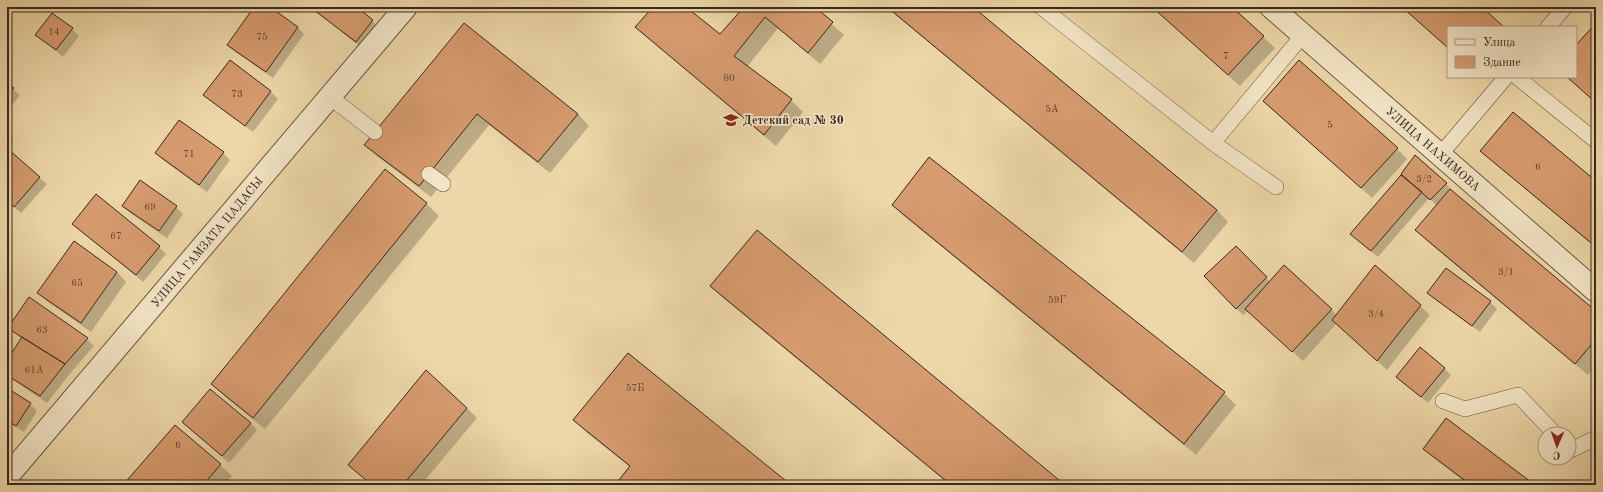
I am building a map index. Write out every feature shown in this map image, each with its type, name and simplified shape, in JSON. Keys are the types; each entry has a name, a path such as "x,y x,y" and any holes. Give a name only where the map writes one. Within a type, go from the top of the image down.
{"street":[{"name":"УЛИЦА ГАМЗАТА ЦАДАСЫ","path":"7,477 406,7"},
{"name":"УЛИЦА НАХИМОВА","path":"1271,7 1596,291"}],"lane":[{"path":"1041,7 1213,143 1276,187"},
{"path":"1549,26 1565,7"},
{"path":"1213,143 1303,35"},
{"path":"1440,155 1505,78"},
{"path":"1518,78 1596,141"},
{"path":"330,97 375,132"},
{"path":"429,174 443,184"},
{"path":"1443,401 1465,409 1518,395 1547,426"},
{"path":"1577,447 1596,438"}],"building":[{"path":"254,7 270,7 298,27 266,72 227,45"},
{"path":"310,7 357,7 373,20 356,42"},
{"path":"653,7 686,7 720,34 744,7 815,7 833,22 808,53 765,17 734,56 792,99 764,135 635,27"},
{"path":"887,7 973,7 1217,210 1182,252"},
{"path":"1152,7 1232,7 1264,36 1228,75"},
{"path":"1402,7 1482,7 1503,26 1447,26 1447,47"},
{"path":"52,13 73,28 56,50 35,35"},
{"path":"464,23 578,114 538,162 477,114 419,186 364,145"},
{"path":"1596,23 1596,102 1568,78 1577,78 1577,44"},
{"path":"230,60 271,91 245,126 203,95"},
{"path":"1299,60 1398,148 1361,188 1263,101"},
{"path":"7,83 14,88 7,96"},
{"path":"1513,112 1596,181 1596,247 1480,151"},
{"path":"179,120 224,152 199,185 155,153"},
{"path":"8,149 40,177 14,207 7,201"},
{"path":"1415,155 1447,183 1430,200 1401,174"},
{"path":"929,157 1225,392 1184,444 892,205"},
{"path":"385,169 427,203 253,418 211,384"},
{"path":"1401,175 1422,192 1371,251 1350,234"},
{"path":"140,180 177,206 159,231 122,206"},
{"path":"1450,189 1596,311 1596,339 1575,364 1415,230"},
{"path":"96,194 160,246 136,275 72,224"},
{"path":"757,230 1065,485 951,485 710,286"},
{"path":"74,241 117,272 81,323 37,293"},
{"path":"1236,246 1267,277 1236,309 1204,276"},
{"path":"1284,265 1332,309 1292,352 1245,309"},
{"path":"1375,265 1421,305 1377,361 1332,320"},
{"path":"1446,268 1491,301 1472,326 1427,293"},
{"path":"29,297 88,338 65,364 12,331 9,326"},
{"path":"22,337 65,364 40,396 7,375 7,360"},
{"path":"1420,347 1445,368 1421,397 1396,377"},
{"path":"628,353 791,485 615,485 630,466 573,420"},
{"path":"426,370 467,408 403,485 372,485 348,465"},
{"path":"7,388 31,403 16,426 7,420"},
{"path":"210,389 251,423 222,456 182,422"},
{"path":"1446,418 1535,485 1471,485 1423,449"},
{"path":"175,425 221,464 203,485 123,485"},
{"path":"1299,480 1305,485 1294,485"}],"place":[{"name":"Детский сад № 30","path":"731,120"}]}
